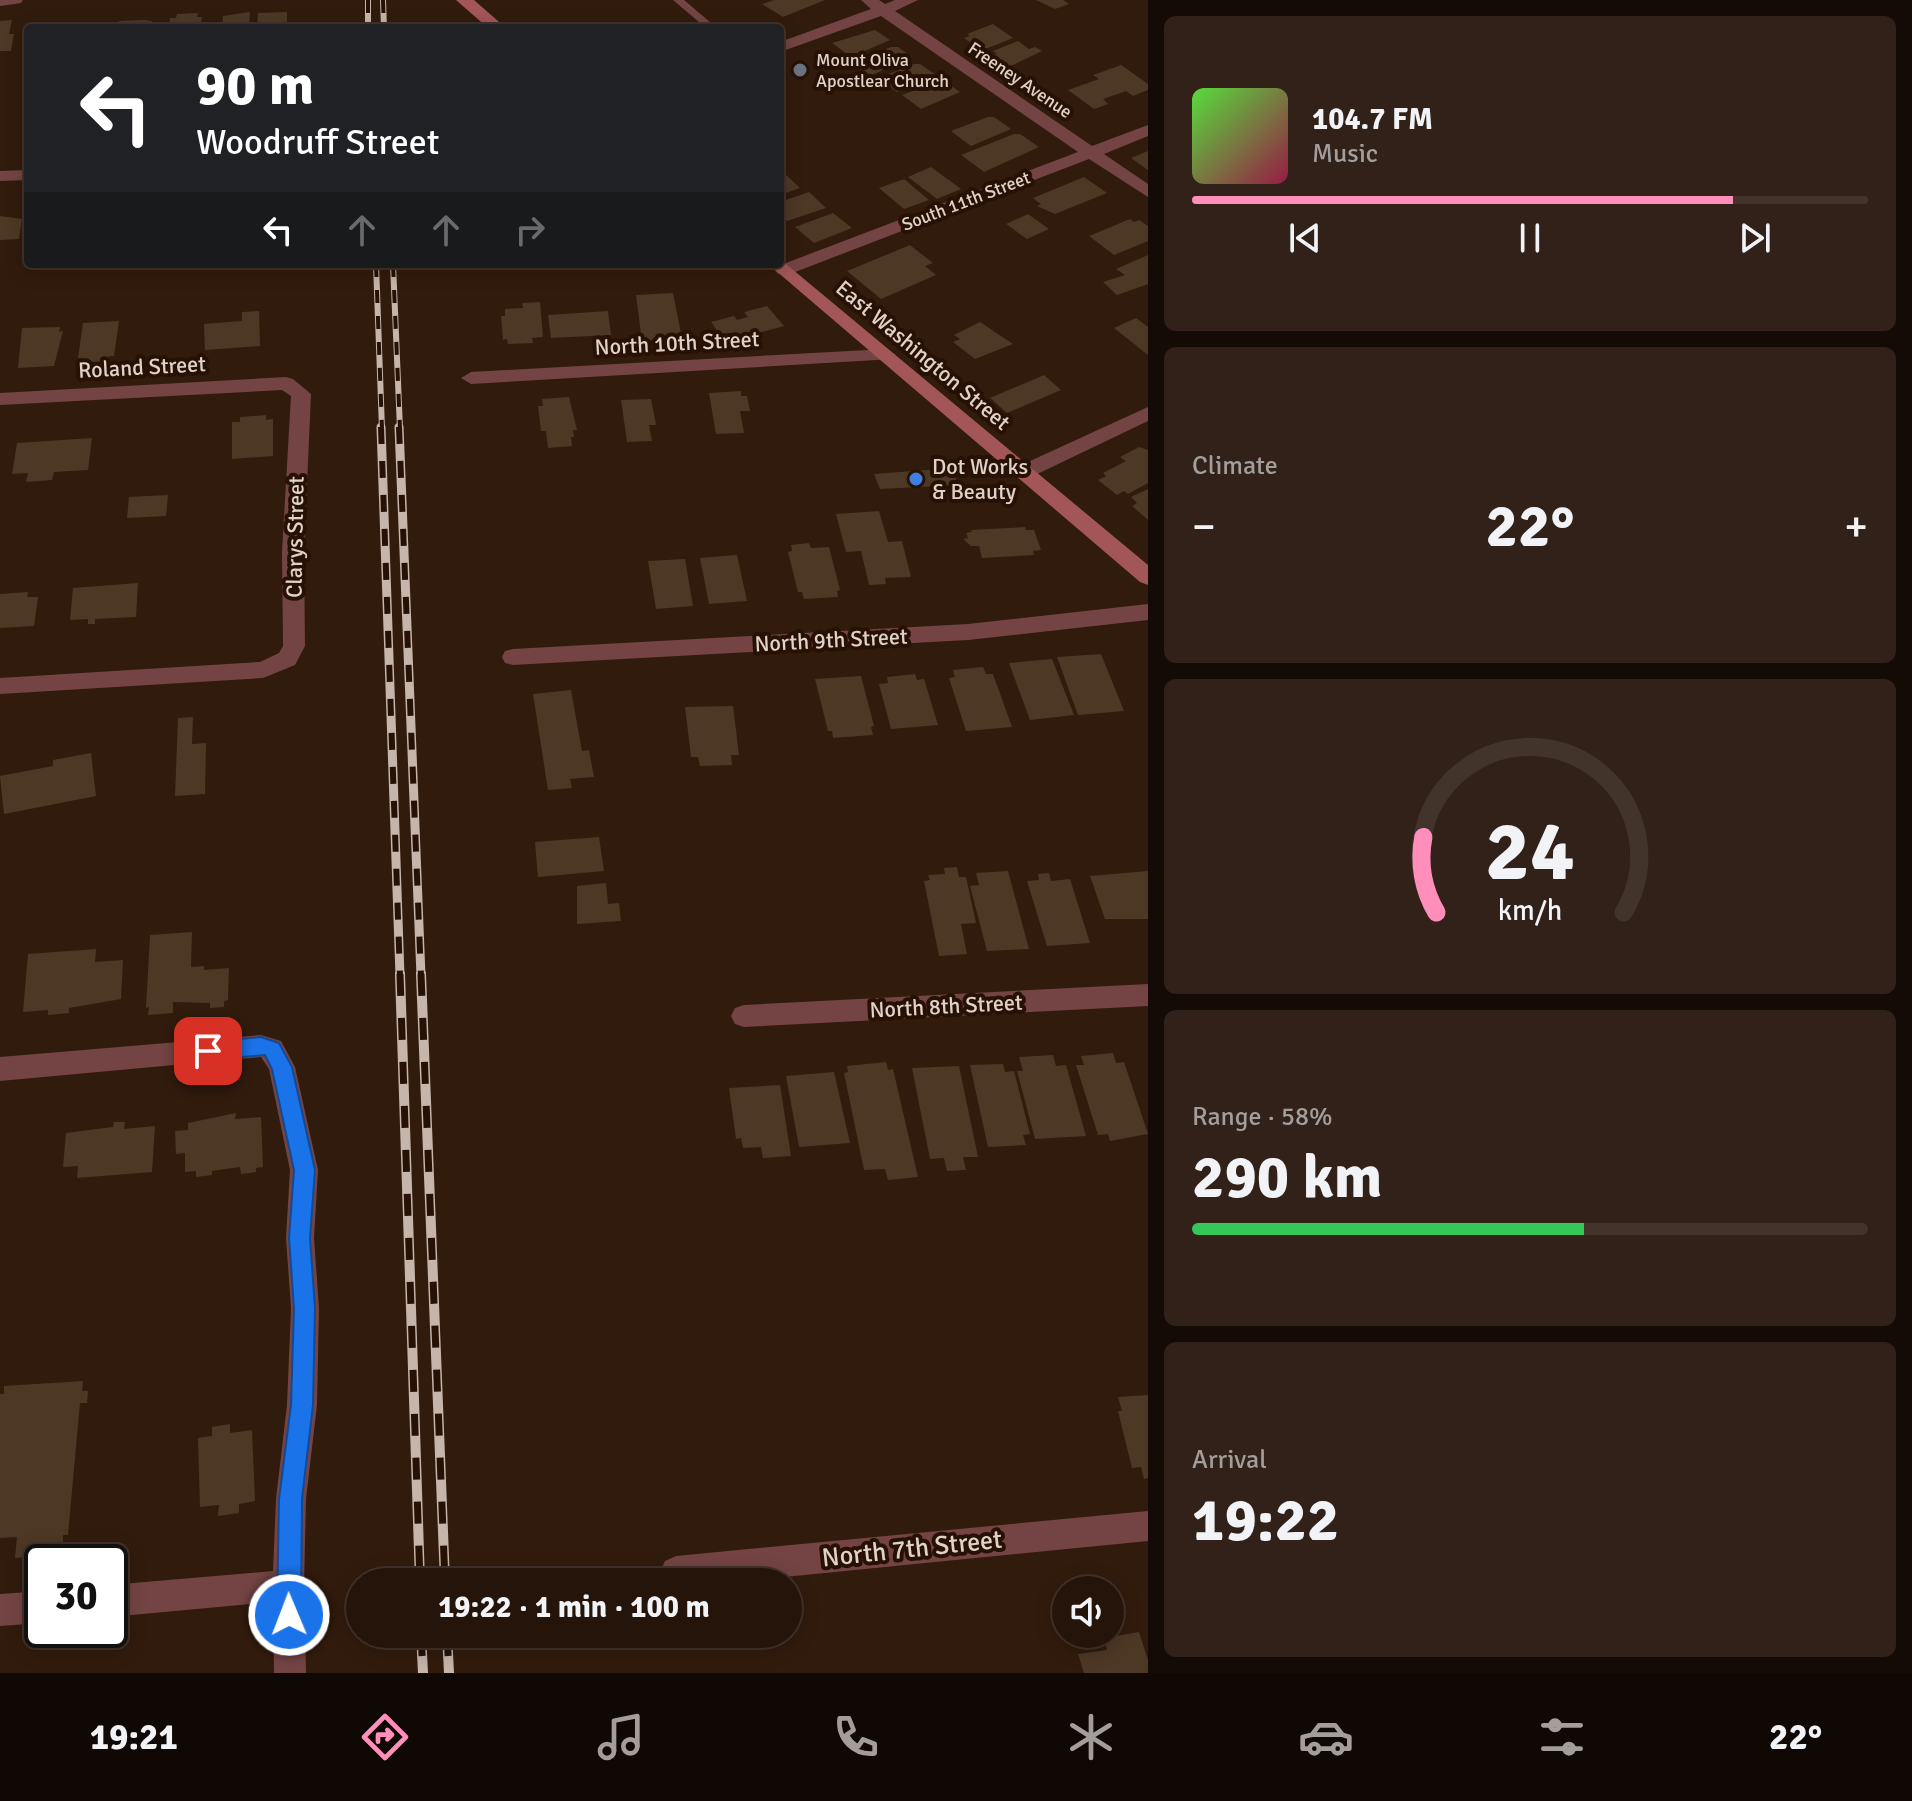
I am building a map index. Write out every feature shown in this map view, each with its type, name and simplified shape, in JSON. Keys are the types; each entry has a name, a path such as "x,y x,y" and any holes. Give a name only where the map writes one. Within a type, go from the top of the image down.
{"main road":[{"path":"464,0 493,24"},
{"name":"East Washington Street","path":"781,268 1148,577"}],"street":[{"path":"0,1 15,0"},
{"path":"784,45 876,5 910,0"},
{"name":"Freeney Avenue","path":"876,5 1148,192"},
{"name":"South 11th Street","path":"784,266 1148,130"},
{"path":"0,176 24,175"},
{"name":"North 10th Street","path":"471,378 886,355"},
{"name":"Roland Street","path":"0,399 286,383"},
{"name":"Clarys Street","path":"0,686 252,671 277,666 287,659 294,646 293,552 301,394 286,383"},
{"path":"1024,472 1148,413"},
{"name":"North 9th Street","path":"513,657 968,632 1148,612"},
{"name":"North 8th Street","path":"744,1016 1148,995"},
{"path":"0,1069 261,1046 272,1049 282,1067 304,1170 300,1238 305,1308 302,1405 291,1499 288,1585 290,1673"},
{"name":"North 7th Street","path":"717,1568 1148,1526"},
{"path":"128,1599 288,1585"},
{"path":"0,1610 24,1608"}],"lane":[{"path":"678,0 707,24"}],"building":[{"path":"774,0 825,0 783,17 762,4"},
{"path":"1036,0 1063,0 1069,4 1055,9"},
{"path":"250,12 249,24 222,24 223,16"},
{"path":"287,12 287,24 257,24 258,13"},
{"path":"198,13 197,17 202,17 201,24 169,24 170,18 176,18 177,14"},
{"path":"12,20 9,34 14,34 11,51 0,51 0,21"},
{"path":"144,20 153,24 119,24 119,21"},
{"path":"993,24 1013,38 988,48 978,48 964,38 970,36 967,34"},
{"path":"875,30 890,40 851,57 832,43"},
{"path":"1018,41 1029,49 1035,47 1042,51 1004,66 989,56 997,54 993,51"},
{"path":"898,47 912,57 872,75 855,68 859,66 853,62"},
{"path":"920,64 936,75 897,92 878,78"},
{"path":"1121,65 1148,84 1148,90 1133,96 1126,91 1103,99 1108,104 1094,109 1068,90 1099,79 1093,75"},
{"path":"939,81 960,92 921,109 902,95"},
{"path":"994,117 1011,129 971,146 951,131"},
{"path":"1020,134 1039,147 984,172 961,155"},
{"path":"1148,151 1148,170 1131,158"},
{"path":"931,167 961,189 937,199 908,177"},
{"path":"784,173 800,188 784,194"},
{"path":"1084,177 1107,193 1055,214 1037,206 1041,204 1033,198"},
{"path":"904,179 929,200 904,209 879,188"},
{"path":"809,192 826,208 787,221 784,218 784,201"},
{"path":"833,213 852,228 814,243 795,227"},
{"path":"1028,214 1049,229 1027,239 1006,224"},
{"path":"0,216 22,219 19,239 0,240"},
{"path":"1130,219 1148,226 1148,241 1114,255 1089,236"},
{"path":"910,245 933,263 925,266 936,275 881,299 847,271"},
{"path":"1148,255 1148,284 1117,295 1103,282 1125,275 1116,269"},
{"path":"673,293 682,339 639,341 638,334 641,334 636,295"},
{"path":"540,302 543,337 532,338 533,343 508,344 507,339 503,340 501,316 505,316 505,309 523,308 522,303"},
{"path":"767,306 784,326 725,342 711,322 734,316 737,320 748,317 744,312"},
{"path":"259,311 260,346 205,350 204,324 242,321 242,312"},
{"path":"608,311 611,335 551,338 548,315"},
{"path":"1136,318 1148,327 1148,355 1114,328"},
{"path":"119,321 114,356 109,356 108,361 81,363 82,358 78,358 83,323"},
{"path":"980,322 1013,344 975,359 953,342 960,339 954,335"},
{"path":"60,327 59,332 63,331 54,366 18,368 22,328"},
{"path":"1044,375 1061,390 1007,413 990,398"},
{"path":"741,391 741,396 747,396 750,411 740,411 744,433 716,434 709,393"},
{"path":"569,397 577,430 573,430 572,446 548,448 546,431 541,431 538,406 543,406 542,399"},
{"path":"651,399 656,425 649,425 652,441 627,442 621,400"},
{"path":"266,415 266,420 273,419 273,456 232,459 232,422 240,422 240,417"},
{"path":"92,438 88,470 54,472 52,480 26,482 28,473 12,474 17,443"},
{"path":"1139,447 1148,450 1148,483 1128,494 1124,491 1117,495 1098,480 1106,476 1103,473 1126,461 1120,457"},
{"name":"Dot Works & Beauty","path":"952,468 958,485 880,489 874,474"},
{"path":"1148,489 1148,520 1132,506 1137,503 1131,497"},
{"path":"168,495 166,516 127,518 129,497"},
{"path":"879,511 888,542 902,541 911,577 885,578 886,584 869,585 861,551 846,552 836,514"},
{"path":"1025,527 1026,530 1034,530 1041,550 1033,551 1034,555 982,558 979,546 971,546 963,539 968,538 966,533 971,530"},
{"path":"809,543 811,548 829,547 840,590 837,591 838,597 804,599 802,592 798,592 788,552 792,551 791,545"},
{"path":"737,555 747,601 709,604 700,558"},
{"path":"685,559 693,606 656,609 648,561"},
{"path":"138,583 136,617 95,619 95,624 88,624 88,619 70,620 73,588"},
{"path":"28,592 27,597 38,597 34,626 0,628 0,594"},
{"path":"1101,654 1124,711 1078,715 1057,657"},
{"path":"1052,659 1074,715 1030,720 1009,663"},
{"path":"983,667 986,674 993,674 1012,727 966,731 949,678 955,677 953,670"},
{"path":"915,674 917,680 924,679 938,725 891,729 879,684 888,683 887,677"},
{"path":"861,676 874,726 871,727 873,735 833,738 832,731 828,731 815,679"},
{"path":"571,690 582,751 589,750 594,777 570,779 572,788 548,790 533,694"},
{"path":"733,706 739,755 731,755 732,765 700,766 698,757 691,757 685,707"},
{"path":"193,717 192,744 206,743 205,794 175,796 178,718"},
{"path":"91,753 96,796 4,814 0,776 53,766 53,760"},
{"path":"599,837 604,871 538,877 535,842"},
{"path":"957,867 959,877 966,877 976,923 961,924 967,954 939,956 924,881 930,880 928,875 945,874 944,868"},
{"path":"1008,871 1029,949 987,951 970,886 979,885 976,873"},
{"path":"1148,871 1148,919 1105,919 1090,876"},
{"path":"1049,873 1051,881 1070,879 1090,943 1047,946 1027,881 1039,880 1038,874"},
{"path":"606,883 608,904 619,903 621,921 577,924 577,886"},
{"path":"192,932 191,967 204,966 204,970 229,968 228,1000 224,1001 224,1007 210,1008 210,1003 173,1002 173,1013 148,1015 150,935"},
{"path":"96,949 95,962 123,960 121,999 69,1008 69,1013 48,1015 48,1010 23,1012 28,954"},
{"path":"1113,1053 1116,1063 1124,1062 1148,1134 1110,1141 1108,1134 1098,1135 1076,1065 1084,1065 1081,1056"},
{"path":"1053,1055 1056,1066 1066,1065 1086,1136 1035,1139 1017,1071 1023,1071 1019,1057"},
{"path":"886,1062 888,1070 893,1069 918,1177 888,1180 885,1169 864,1170 844,1073 848,1072 847,1066"},
{"path":"1003,1064 1005,1072 1014,1071 1030,1134 1023,1135 1026,1145 988,1147 970,1065"},
{"path":"959,1066 978,1157 963,1157 966,1170 947,1171 944,1158 930,1159 912,1068"},
{"path":"834,1072 850,1143 799,1147 786,1076"},
{"path":"780,1085 791,1156 763,1158 761,1147 743,1148 741,1138 736,1139 729,1088"},
{"path":"236,1113 235,1119 261,1117 263,1167 256,1168 256,1172 241,1174 240,1167 196,1177 196,1171 185,1172 185,1153 176,1154 175,1131 188,1130 188,1123"},
{"path":"114,1122 125,1122 124,1129 155,1126 152,1172 77,1178 78,1166 63,1167 66,1133 113,1127"},
{"path":"83,1381 82,1391 88,1391 87,1403 80,1403 68,1535 63,1535 63,1542 24,1544 24,1557 15,1558 17,1537 0,1538 0,1394 4,1394 4,1386"},
{"path":"1148,1395 1148,1478 1144,1479 1141,1467 1132,1468 1118,1411 1122,1411 1118,1397"},
{"path":"230,1424 230,1433 252,1430 255,1501 239,1504 239,1513 218,1516 219,1505 200,1507 198,1438 212,1436 212,1427"},
{"path":"1139,1632 1148,1660 1148,1673 1084,1673 1078,1654 1124,1648 1124,1635"}],"railway":[{"path":"368,0 368,24"},
{"path":"383,0 384,24"},
{"path":"376,268 382,429"},
{"path":"393,268 400,429"},
{"path":"381,427 400,976"},
{"path":"399,427 421,976"},
{"path":"400,974 420,1568"},
{"path":"421,974 444,1568"},
{"path":"422,1648 423,1673"},
{"path":"448,1648 449,1673"}],"place":[{"name":"Mount Oliva Apostlear Church","path":"800,70"},
{"name":"Dot Works & Beauty","path":"916,479"}],"route":[{"path":"208,1051 261,1046 272,1049 282,1067 304,1170 300,1238 305,1308 302,1405 291,1499 289,1615"}]}
